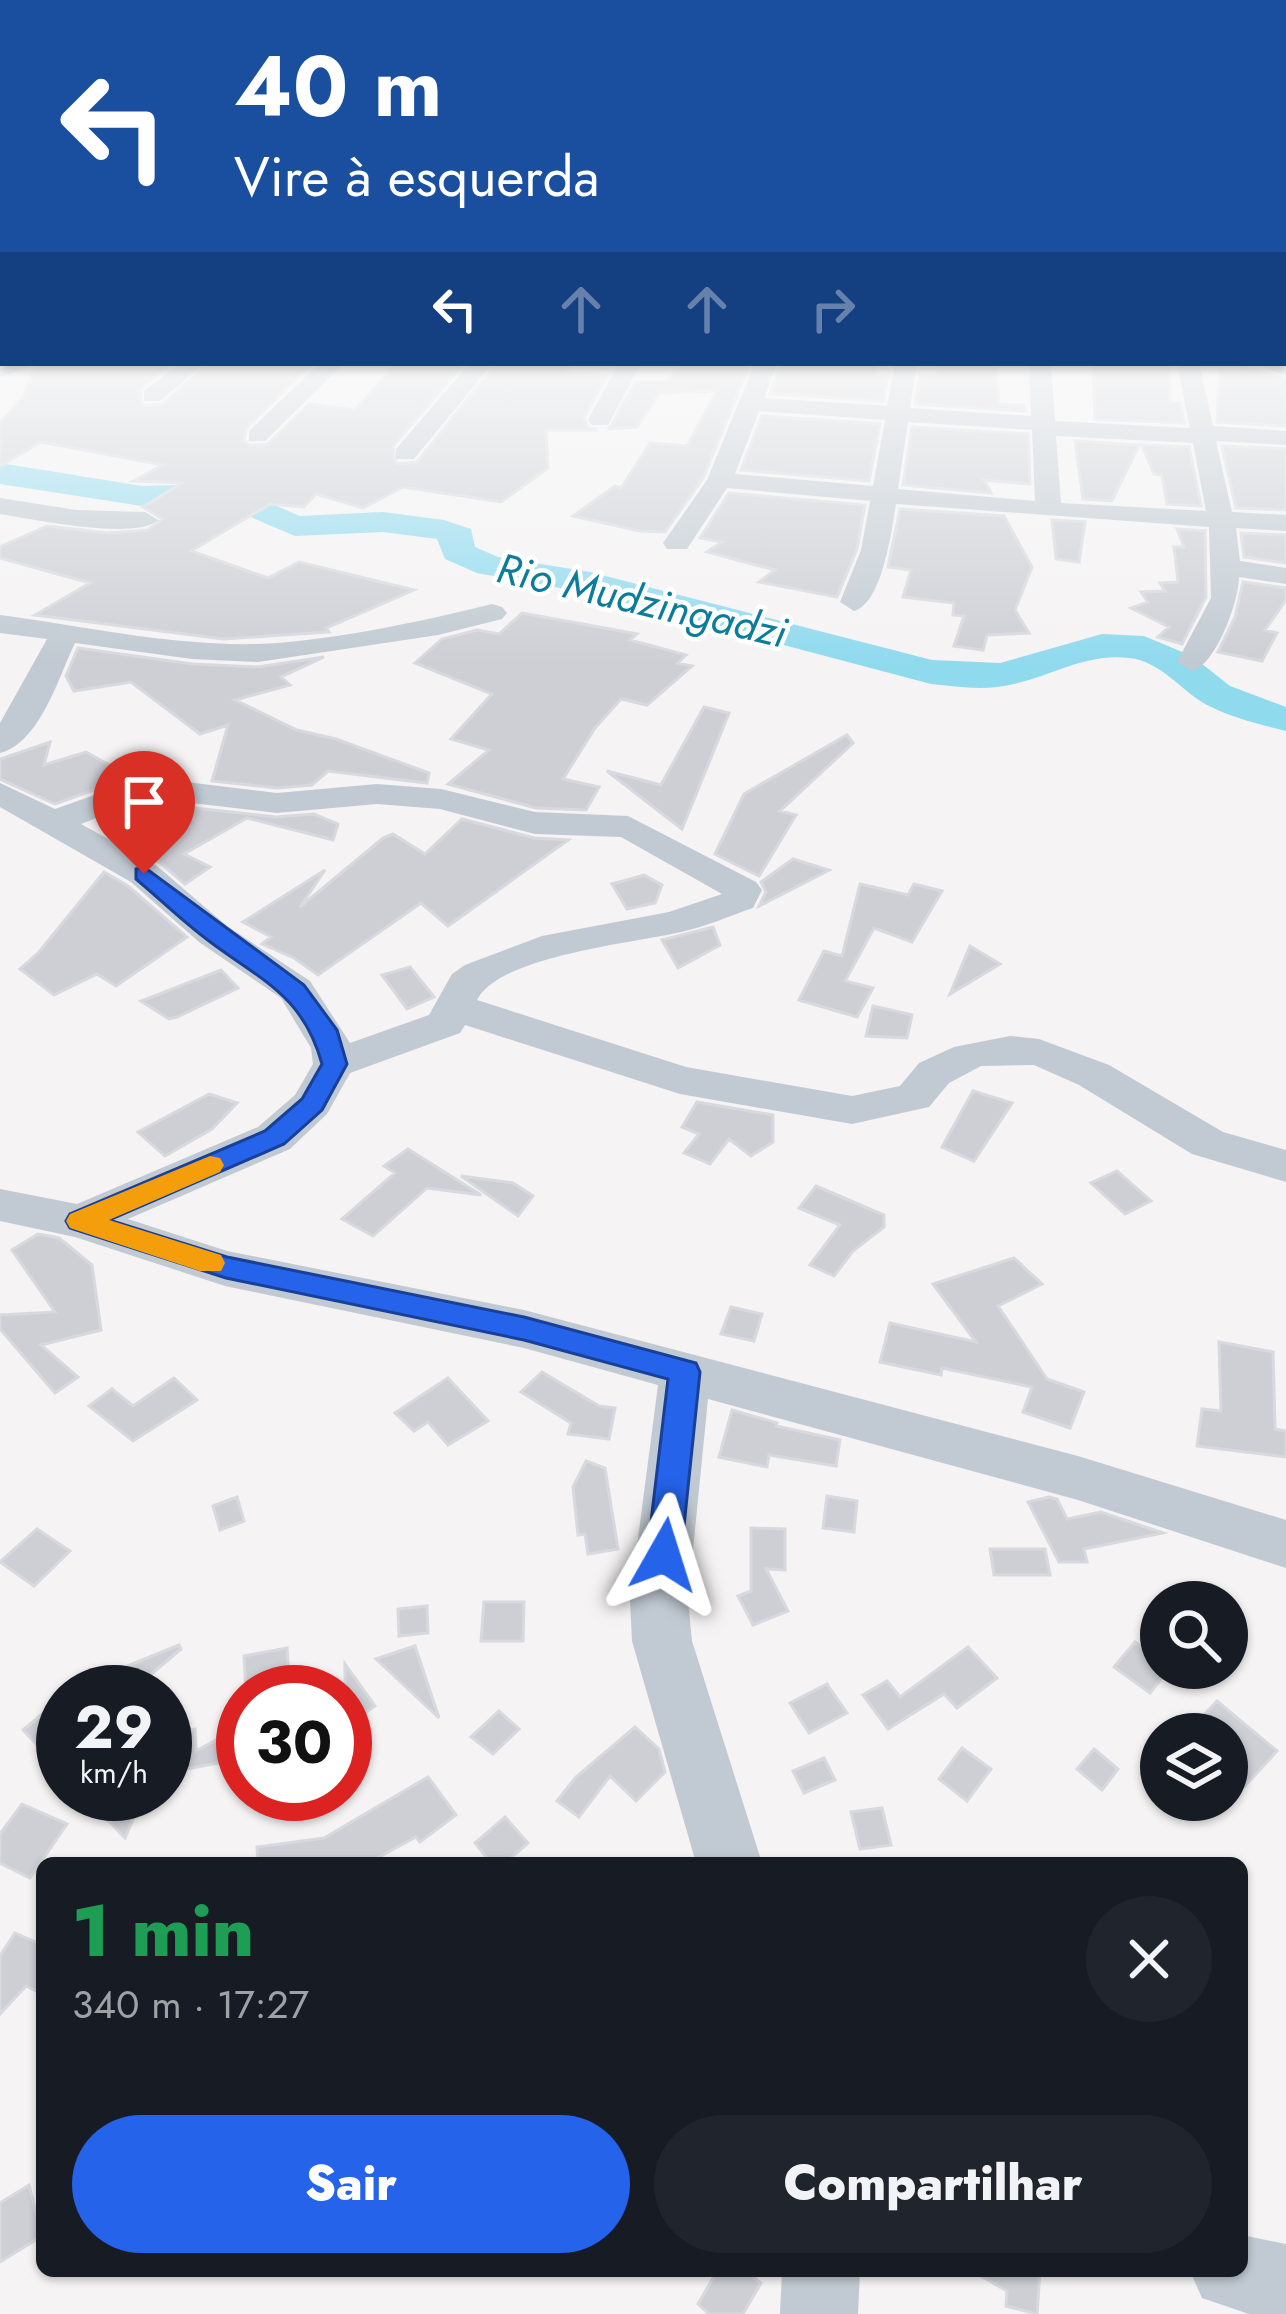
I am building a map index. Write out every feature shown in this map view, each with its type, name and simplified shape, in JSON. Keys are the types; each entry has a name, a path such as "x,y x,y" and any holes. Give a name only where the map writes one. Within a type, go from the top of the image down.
{"street":[{"path":"405,454 412,446"},
{"path":"677,544 720,480 734,446"},
{"path":"854,602 874,550 892,446"},
{"path":"1043,446 1048,510"},
{"path":"1192,662 1226,598 1222,518 1206,446"},
{"path":"720,480 1048,510 1286,523"},
{"path":"0,506 76,518 145,520"},
{"path":"1226,567 1286,576"},
{"path":"0,624 191,650 258,653 438,626 492,613"},
{"path":"0,742 24,716 65,634"},
{"path":"51,824 145,787 277,803 377,794 419,797 535,823 628,827 742,890 740,901 712,913 556,944 479,973 466,983 445,1024 334,1064 313,1104 274,1138 80,1221"},
{"path":"0,793 144,874 213,934 296,990 325,1030 334,1064"},
{"path":"455,1006 652,1073 852,1110 914,1097 931,1071 956,1059 995,1048 1040,1051 1128,1093 1200,1140 1286,1166"},
{"path":"0,1205 80,1221 226,1268 524,1329 1078,1478 1286,1544"},
{"path":"685,1372 659,1600 662,1641 727,1857"},
{"path":"1248,2275 1286,2283"},
{"path":"819,2314 821,2277"}],"building":[{"path":"0,446 34,446 0,466"},
{"path":"62,446 393,446 396,464 417,462 430,446 547,446 548,468 501,502 403,487 363,508 316,494 304,507 270,504 191,551 268,578 299,562 414,590 326,628 329,632 224,639 35,615 90,583 0,558 0,547 47,526 107,533 148,530 162,519 143,507 182,483 133,481 163,465"},
{"path":"648,446 716,446 703,478 665,532 573,516 615,486 621,488"},
{"path":"750,446 876,446 869,481 741,470"},
{"path":"909,446 1028,446 1030,484 984,480 991,493 903,485"},
{"path":"1076,446 1139,446 1112,501 1083,499"},
{"path":"1142,446 1189,447 1201,506 1167,504 1162,475 1154,474"},
{"path":"1222,446 1286,449 1286,510 1236,508"},
{"path":"729,493 865,505 857,549 837,597 759,582 775,570 707,552 722,542 700,538"},
{"path":"900,509 1004,516 1032,567 1015,610 1029,633 987,635 983,650 954,646 964,616 953,615 954,603 903,597 911,570 888,567"},
{"path":"1052,520 1085,522 1079,562 1056,559"},
{"path":"1177,529 1205,531 1206,597 1182,644 1158,637 1169,627 1131,608 1148,602 1141,592 1165,591 1160,583 1178,582 1174,547 1184,547"},
{"path":"1241,533 1286,535 1286,563 1244,557"},
{"path":"1243,582 1286,588 1286,600 1265,630 1277,633 1262,661 1218,652 1235,617"},
{"path":"522,613 637,634 630,640 686,655 678,663 692,666 647,705 621,699 595,728 563,779 599,787 586,810 536,808 448,784 489,750 451,739 492,694 415,663 442,639 477,630 499,634"},
{"path":"78,648 192,664 258,667 324,657 281,677 290,685 235,700 297,730 429,773 427,783 328,771 312,785 277,788 212,781 228,725 200,734 131,682 74,691 66,676"},
{"path":"704,707 729,713 682,829 607,771 661,785"},
{"path":"847,735 853,743 780,811 796,815 759,876 715,854 744,794"},
{"path":"50,742 44,765 86,752 131,777 55,804 0,779 0,759"},
{"path":"149,803 276,817 314,814 338,824 333,840 247,818 184,854 210,867 185,884 159,862 126,844 152,811 138,821 131,809"},
{"path":"462,819 534,838 568,840 448,926 421,903 318,975 262,944 271,937 243,922 325,870 300,907 383,838 393,834 425,854"},
{"path":"793,859 829,870 759,906 766,892 761,882"},
{"path":"104,872 128,886 187,937 116,986 97,974 54,995 20,969"},
{"path":"644,875 662,885 655,903 627,909 612,884"},
{"path":"860,884 908,895 914,884 942,891 912,942 874,928 845,981 873,988 857,1017 799,1000 824,951 842,956"},
{"path":"713,927 720,945 678,968 662,940"},
{"path":"970,946 1000,964 950,994"},
{"path":"410,967 434,997 407,1009 382,975"},
{"path":"221,970 238,988 177,1017 169,1019 141,1001"},
{"path":"873,1006 912,1015 907,1038 866,1036"},
{"path":"973,1091 1012,1103 974,1161 942,1147"},
{"path":"209,1094 237,1103 212,1129 165,1156 138,1132"},
{"path":"697,1102 773,1115 773,1142 751,1156 729,1139 710,1164 684,1153 699,1134 682,1127"},
{"path":"408,1149 481,1195 427,1188 373,1236 342,1219 395,1173 384,1166"},
{"path":"1117,1171 1151,1201 1125,1214 1091,1183"},
{"path":"461,1176 513,1183 533,1196 518,1216"},
{"path":"816,1186 884,1215 884,1227 853,1251 834,1276 810,1265 840,1225 799,1208"},
{"path":"38,1234 59,1238 92,1265 101,1330 41,1345 78,1377 55,1393 0,1329 0,1315 55,1312 12,1250"},
{"path":"1014,1258 1042,1284 998,1306 1047,1379 1084,1392 1070,1428 1023,1412 1032,1387 942,1368 941,1375 880,1362 890,1323 976,1342 933,1284"},
{"path":"731,1307 762,1314 754,1341 721,1334"},
{"path":"1219,1342 1273,1352 1275,1429 1286,1431 1286,1457 1197,1446 1202,1409 1221,1411"},
{"path":"542,1372 599,1406 615,1408 609,1439 568,1434 571,1423 521,1392"},
{"path":"174,1378 197,1400 133,1441 89,1406 112,1389 133,1406"},
{"path":"448,1378 488,1421 448,1445 428,1422 414,1431 395,1413"},
{"path":"732,1410 776,1426 840,1440 836,1466 769,1455 767,1467 719,1457"},
{"path":"586,1461 605,1468 618,1549 588,1554 585,1534 578,1535 573,1487"},
{"path":"827,1496 857,1501 854,1532 823,1528"},
{"path":"237,1497 244,1521 220,1530 213,1506"},
{"path":"1057,1499 1067,1519 1101,1512 1163,1533 1084,1549 1087,1562 1059,1562 1028,1502"},
{"path":"751,1528 785,1529 785,1570 766,1569 788,1611 753,1625 738,1596 751,1591"},
{"path":"37,1529 70,1551 34,1586 0,1562"},
{"path":"990,1549 1045,1549 1050,1575 994,1575"},
{"path":"484,1602 524,1602 523,1641 481,1641"},
{"path":"427,1606 428,1633 399,1636 398,1609"},
{"path":"1135,1642 1140,1645 1140,1686 1114,1667"},
{"path":"179,1645 181,1649 162,1665 130,1665"},
{"path":"415,1646 439,1718 376,1659"},
{"path":"968,1647 997,1678 957,1708 944,1694 888,1729 863,1695 887,1681 900,1697"},
{"path":"287,1648 288,1665 244,1665 244,1656"},
{"path":"827,1684 847,1713 809,1733 790,1703"},
{"path":"1217,1701 1231,1713 1206,1713"},
{"path":"499,1711 519,1729 493,1754 471,1737"},
{"path":"36,1719 36,1744 23,1730"},
{"path":"635,1727 659,1749 665,1772 636,1801 610,1776 579,1817 557,1801 576,1777"},
{"path":"1248,1727 1277,1751 1248,1783"},
{"path":"195,1729 196,1751 216,1740 216,1763 192,1768"},
{"path":"962,1748 991,1769 967,1801 939,1779"},
{"path":"1094,1749 1118,1769 1102,1790 1077,1769"},
{"path":"824,1758 835,1780 804,1793 793,1771"},
{"path":"428,1777 456,1815 420,1842 416,1837 379,1857 258,1857 257,1847 324,1838 353,1821 372,1821 372,1810"},
{"path":"22,1804 36,1810 36,1821 67,1824 44,1857 36,1857 30,1878 0,1863 0,1834"},
{"path":"882,1808 891,1845 860,1849 851,1812"},
{"path":"505,1817 528,1843 512,1857 486,1857 475,1843"},
{"path":"109,1821 132,1821 125,1838"},
{"path":"15,1933 36,1942 36,1991 26,1986 0,2014 0,1956"},
{"path":"29,2185 36,2240 0,2262 0,2203"},
{"path":"714,2277 754,2277 761,2283 743,2314 709,2314 698,2304"},
{"path":"982,2277 1040,2277 1037,2314 1006,2306 1007,2291"}],"waterway":[{"name":"Rio Mudzingadzi","path":"0,473 20,480 59,481 89,491 142,496 225,494 295,526 383,522 444,530 459,536 457,552 489,566 590,583 931,672 978,677 1008,674 1037,661 1102,645 1144,647 1178,664 1216,694 1250,710 1286,719"}],"slow traffic":[{"path":"210,1165 80,1221 211,1263"}],"route":[{"path":"144,874 213,934 296,990 325,1030 334,1064 313,1104 274,1138 80,1221 226,1268 524,1329 685,1372 664,1555"}]}
